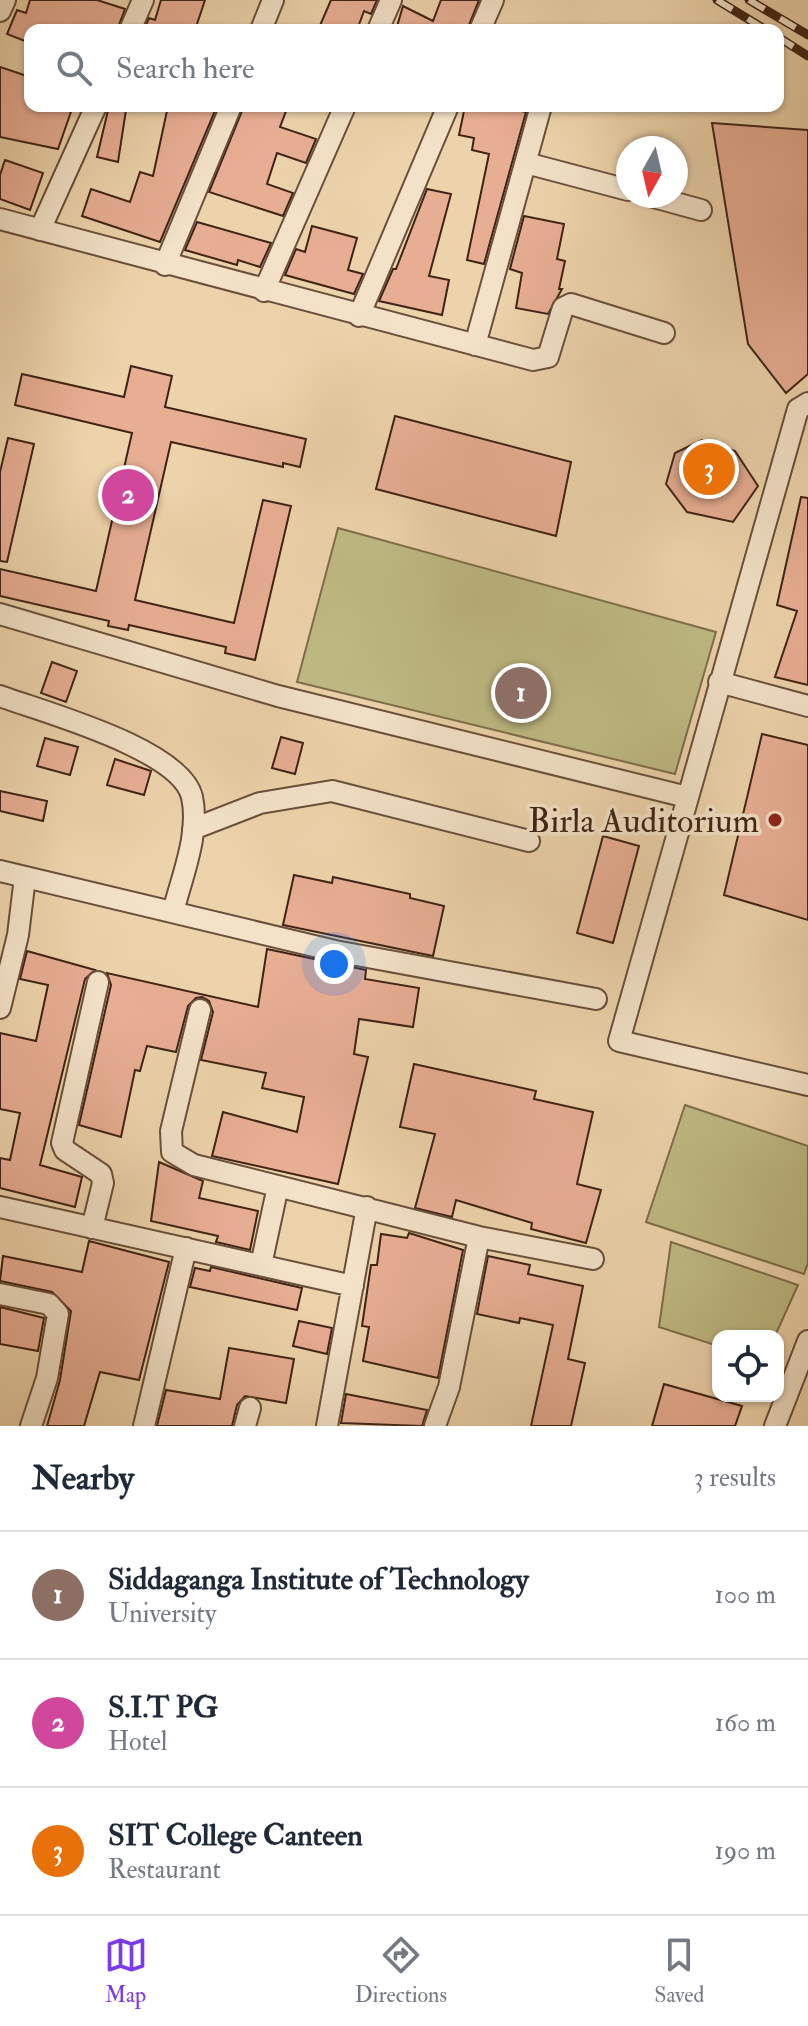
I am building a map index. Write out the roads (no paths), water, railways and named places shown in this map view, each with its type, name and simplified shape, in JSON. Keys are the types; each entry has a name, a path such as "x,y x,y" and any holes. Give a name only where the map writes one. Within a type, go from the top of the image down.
{"street":[{"path":"0,11 5,0"},
{"path":"133,24 143,0"},
{"path":"263,24 273,0"},
{"path":"381,24 391,0"},
{"path":"483,24 493,0"},
{"path":"40,230 93,112"},
{"path":"165,265 229,112"},
{"path":"264,291 342,112"},
{"path":"359,316 445,112"},
{"path":"475,345 539,112"},
{"path":"526,163 616,187"},
{"path":"688,206 701,210"},
{"path":"0,219 359,316 542,361 548,357 563,308 571,304 664,333"},
{"path":"808,403 798,409 619,1041 808,1085"},
{"path":"0,614 278,696 687,797"},
{"path":"719,682 808,706"},
{"path":"0,696 149,754 175,770 191,794 193,829 173,912"},
{"path":"193,829 260,803 332,791 529,841"},
{"path":"0,871 335,951 596,999"},
{"path":"0,1008 18,935 25,877"},
{"path":"92,1228 103,1183 101,1174 65,1150 62,1143 98,982"},
{"path":"200,1010 171,1131 172,1152 194,1165 479,1237 593,1259"},
{"path":"261,1265 278,1186"},
{"path":"0,1207 353,1286"},
{"path":"327,1426 367,1207"},
{"path":"435,1426 449,1387 479,1237"},
{"path":"144,1426 186,1248"},
{"path":"0,1294 49,1304 58,1314 47,1378 31,1426"},
{"path":"775,1426 808,1341"}],"railway":[{"path":"717,0 756,24"},
{"path":"749,0 808,35"},
{"path":"784,41 808,56"}],"place":[{"name":"SIT College Canteen","path":"709,469"},
{"name":"S.I.T PG","path":"128,495"},
{"name":"Siddaganga Institute of Technology","path":"521,693"},
{"name":"Birla Auditorium","path":"775,820"}]}
